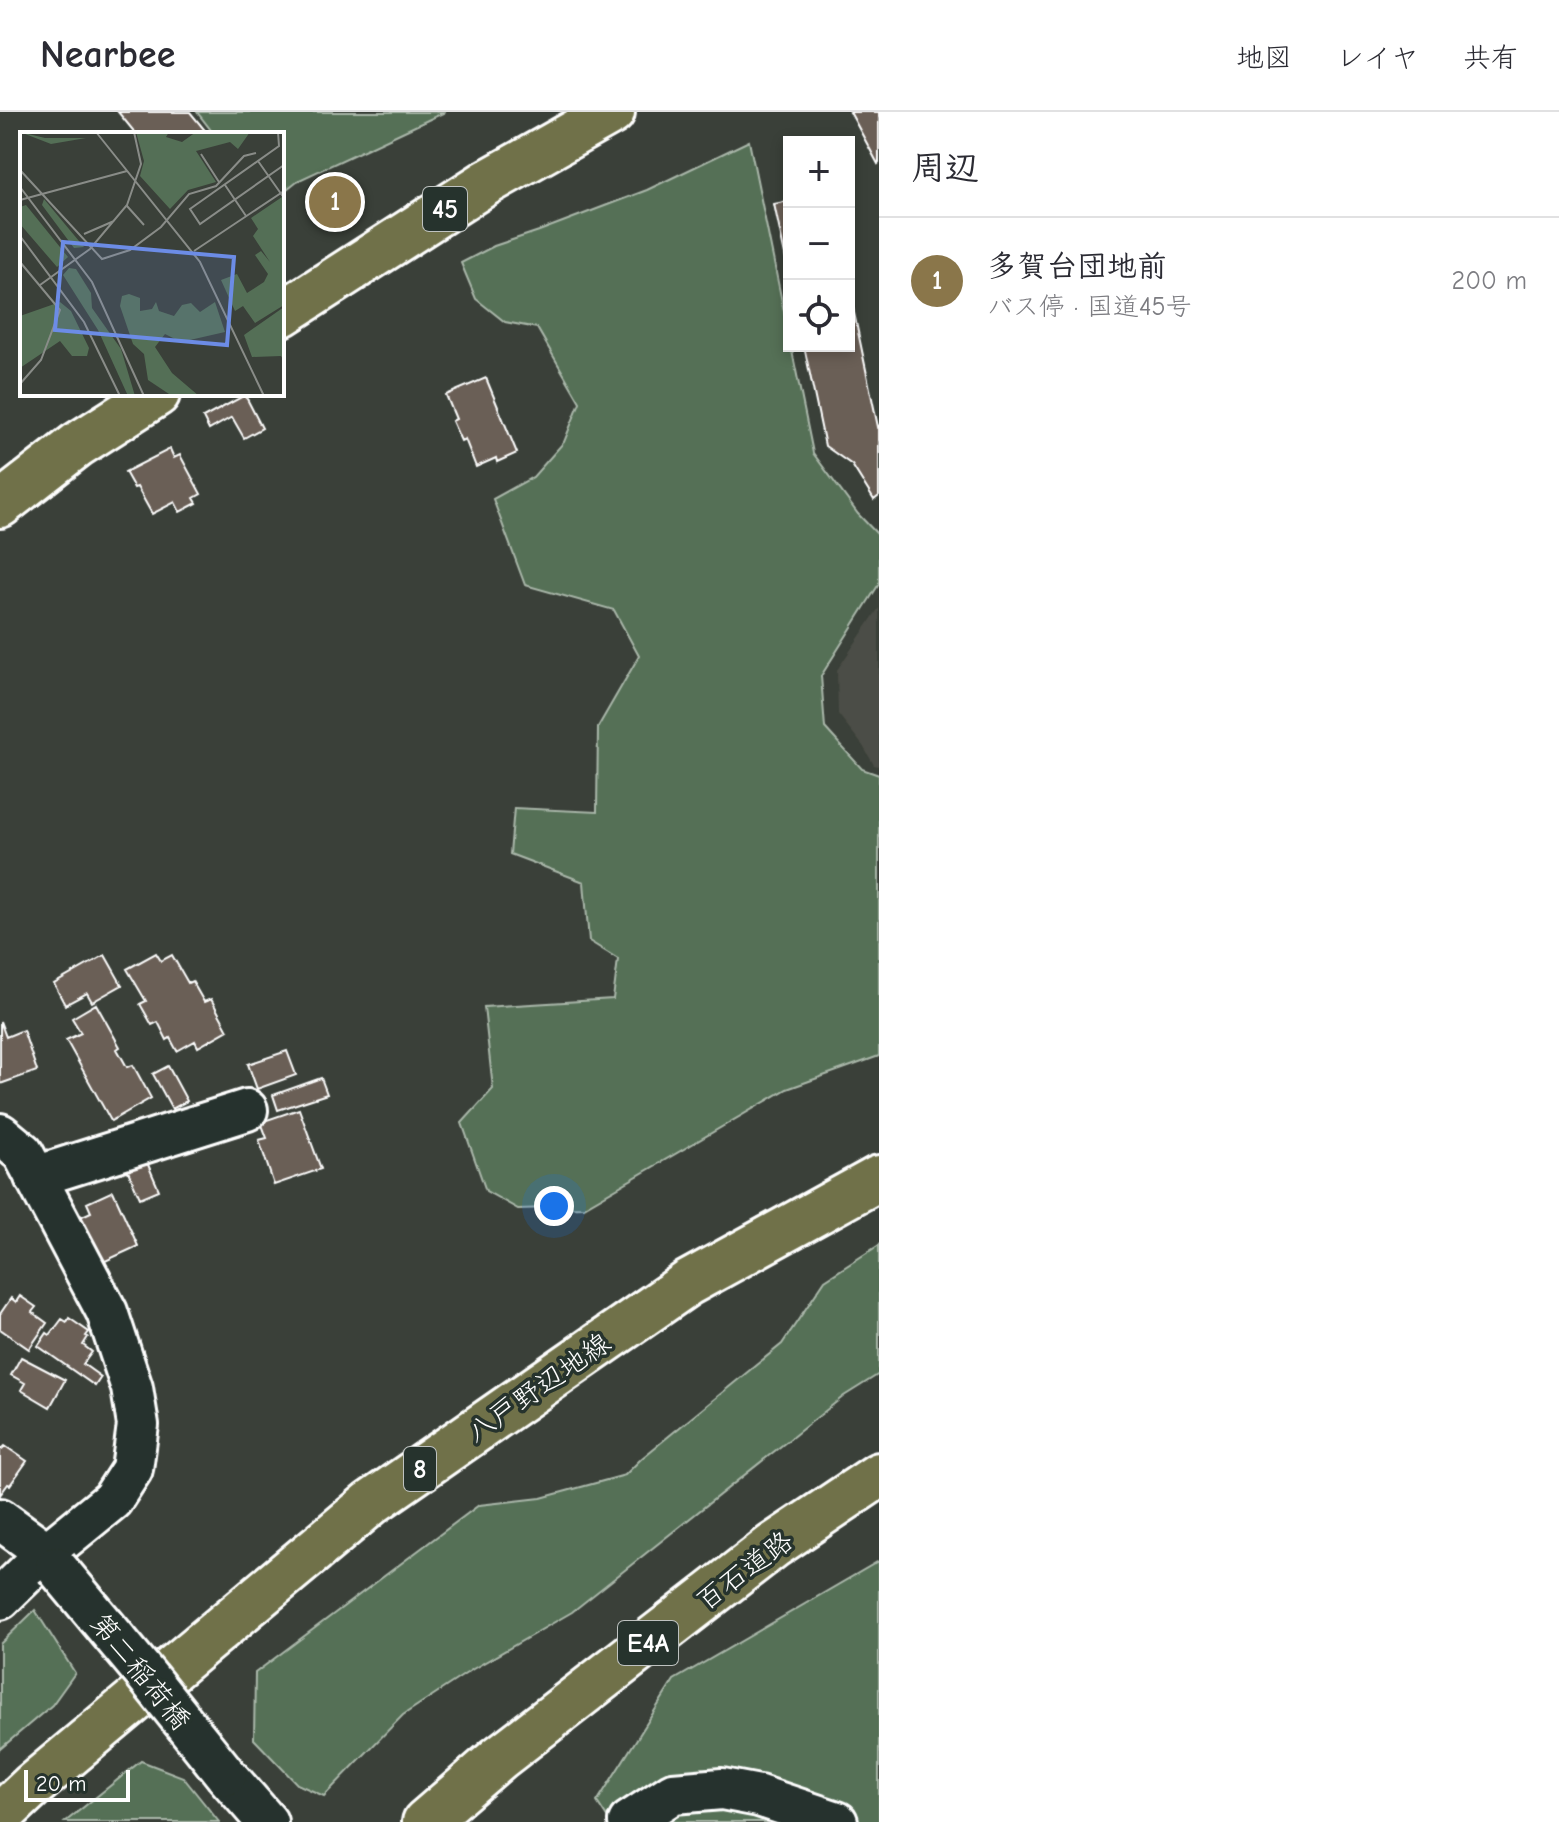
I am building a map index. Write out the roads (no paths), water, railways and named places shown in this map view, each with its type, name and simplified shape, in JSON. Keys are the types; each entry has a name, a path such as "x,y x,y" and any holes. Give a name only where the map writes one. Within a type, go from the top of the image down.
{"main road":[{"name":"45","path":"284,313 486,183 612,112"},
{"path":"0,505 77,445 154,396"},
{"name":"八戸野辺地線","path":"0,1816 371,1503 688,1283 879,1178"},
{"name":"百石道路","path":"425,1822 499,1758 773,1546 879,1475"}],"street":[{"path":"35,1177 247,1110"},
{"path":"0,1134 23,1153 107,1312 132,1388 138,1425 132,1469 112,1500 52,1560 0,1599"},
{"name":"第二稲荷橋","path":"0,1519 52,1560 245,1798"},
{"path":"629,1822 673,1793 722,1789 759,1796 837,1822"}],"place":[{"name":"多賀台団地前","path":"335,202"}]}
